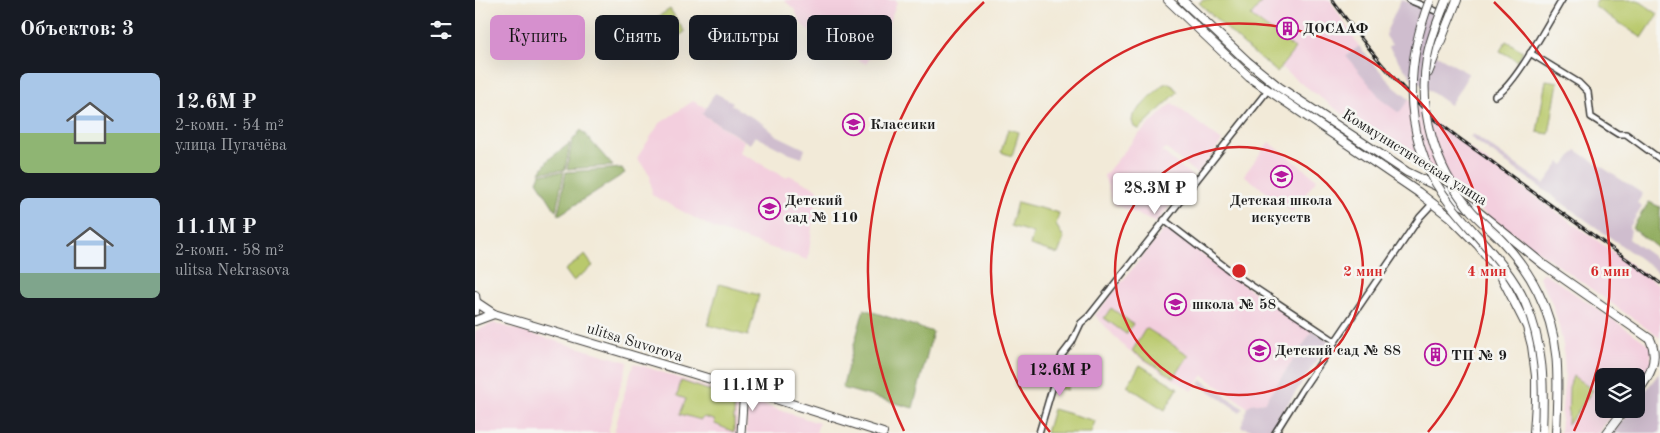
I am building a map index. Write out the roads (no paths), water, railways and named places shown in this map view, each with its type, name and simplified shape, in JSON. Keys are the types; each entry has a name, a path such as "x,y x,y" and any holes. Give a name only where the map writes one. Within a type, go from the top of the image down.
{"main road":[{"name":"Коммунистическая улица","path":"1168,0 1249,77 1271,87 1416,178 1457,196 1544,265 1650,339 1656,346 1656,365 1645,381"},
{"name":"Коммунистическая улица","path":"1182,0 1247,61 1271,87 1441,209 1478,245 1498,270 1527,327 1536,376 1539,433"},
{"path":"1430,0 1417,39 1411,74 1413,115 1419,144 1444,196 1500,264 1524,300 1532,319 1540,349 1543,383 1539,433"},
{"path":"1447,0 1427,58 1425,84 1431,139 1448,177 1469,208 1504,243 1538,292 1556,345 1558,365 1556,433"},
{"path":"1425,84 1431,63 1443,38 1457,0"},
{"path":"1416,178 1452,201 1489,220"},
{"path":"1441,209 1443,202 1452,201"},
{"path":"475,311 476,299"},
{"name":"ulitsa Suvorova","path":"476,299 494,314 883,433"},
{"path":"475,321 494,314"},
{"path":"741,433 744,389"},
{"path":"1607,433 1618,418"}],"street":[{"path":"1409,0 1443,14 1447,0"},
{"path":"1495,96 1500,94 1521,68 1562,0"},
{"path":"1530,53 1579,83 1588,92 1591,117 1618,134 1625,134 1660,159"},
{"path":"1039,433 1062,355 1072,342 1081,323 1089,316 1271,87"},
{"path":"1275,433 1420,217 1433,203"},
{"path":"1164,220 1237,276 1335,342"}],"railway":[{"path":"1332,0 1368,48 1407,93 1436,120 1660,283"}],"place":[{"name":"ДОСААФ","path":"1287,28"},
{"name":"Классики","path":"854,124"},
{"name":"Детская школа искусств","path":"1281,177"},
{"name":"Детский сад № 110","path":"769,209"},
{"name":"школа № 58","path":"1176,304"},
{"name":"Детский сад № 88","path":"1259,350"},
{"name":"ТП № 9","path":"1435,355"}]}
